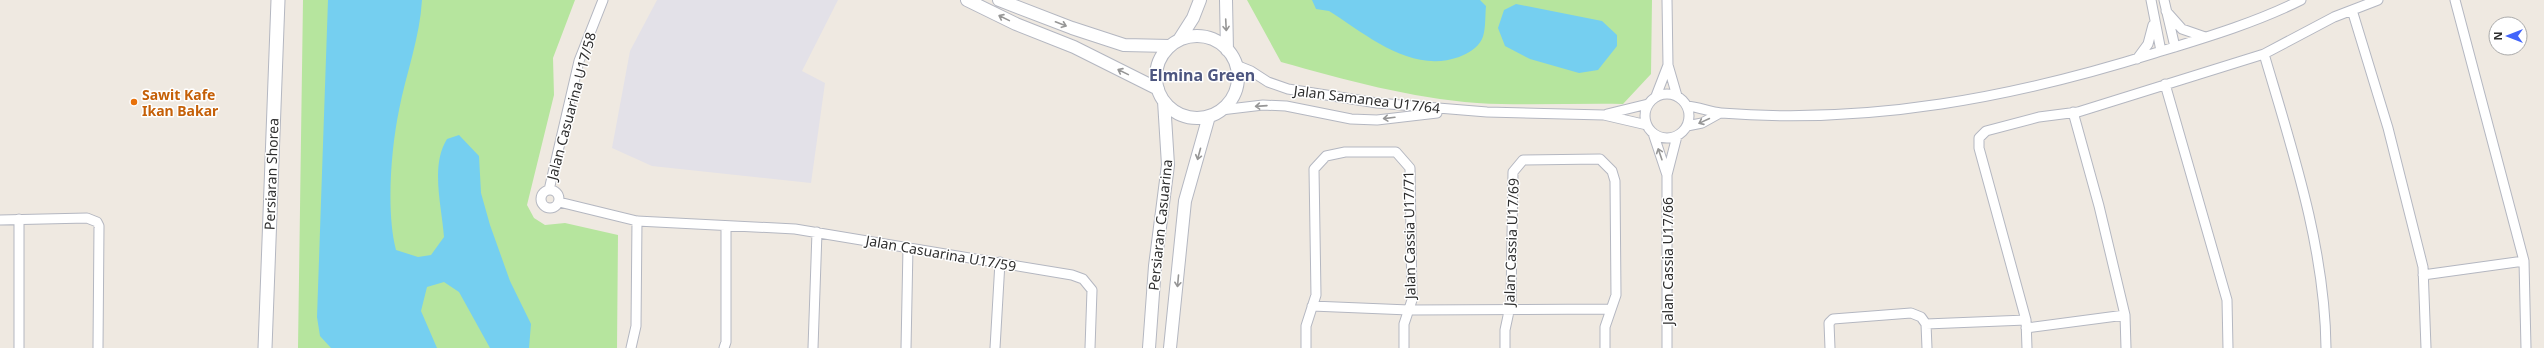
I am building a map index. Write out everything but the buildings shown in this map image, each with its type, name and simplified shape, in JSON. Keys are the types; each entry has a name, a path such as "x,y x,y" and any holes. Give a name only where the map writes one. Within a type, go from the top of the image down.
{"main road":[{"name":"Persiaran Shorea","path":"265,348 278,0"}],"street":[{"name":"Jalan Casuarina U17/58","path":"549,190 579,61 603,0"},
{"path":"967,0 1016,24 1074,47 1158,89"},
{"path":"999,0 1072,28 1124,44 1174,43 1194,36 1210,38 1227,50 1236,65 1238,78 1235,90 1221,110 1209,116 1196,118 1184,116 1164,101 1158,89 1158,66 1174,43 1193,18 1200,0"},
{"path":"1226,0 1227,50"},
{"path":"1667,0 1668,65 1678,96 1687,106 1689,112 1687,126"},
{"path":"2151,0 2161,51"},
{"path":"2164,0 2176,47"},
{"path":"1687,106 1720,113 1824,115 1896,110 1956,102 2040,86 2137,59 2205,37 2284,8 2301,0"},
{"path":"2028,348 2026,324 1979,148 1979,138 1986,131 2039,117 2073,112 2264,54 2334,17 2378,0"},
{"path":"2455,0 2524,262 2526,348"},
{"path":"2352,10 2388,128 2423,275 2426,348"},
{"path":"2166,11 2182,29 2205,37"},
{"path":"2137,59 2148,44 2153,31 2153,14"},
{"path":"2264,54 2293,152 2308,215 2323,288 2326,348"},
{"name":"Jalan Samanea U17/64","path":"1236,65 1251,70 1268,82 1288,89 1377,104 1456,110 1604,115 1650,129"},
{"path":"1668,65 1656,96 1648,104 1645,118 1650,129 1664,138 1677,136 1687,126 1702,123 1720,113"},
{"path":"2165,84 2227,300 2228,348"},
{"path":"1656,96 1671,94 1678,96"},
{"name":"Persiaran Casuarina","path":"1148,348 1156,258 1168,165 1164,101"},
{"name":"Jalan Samanea U17/64","path":"1604,115 1648,104"},
{"name":"Jalan Samanea U17/64","path":"1221,110 1263,105 1286,106 1351,119 1377,120 1456,110"},
{"path":"2073,112 2099,206 2125,315 2126,348"},
{"name":"Persiaran Casuarina","path":"1170,348 1185,201 1209,116"},
{"name":"Jalan Cassia U17/66","path":"1650,129 1667,175"},
{"name":"Jalan Cassia U17/66","path":"1667,348 1667,175 1677,136"},
{"name":"Jalan Cassia U17/71","path":"1306,348 1306,326 1316,295 1314,169 1326,156 1344,152 1396,152 1410,168 1412,300 1404,324 1404,348"},
{"name":"Jalan Cassia U17/69","path":"1504,348 1505,330 1509,310 1513,172 1523,160 1600,159 1612,171 1615,181 1616,295 1611,309"},
{"path":"549,190 557,193 559,202 553,208 544,206 541,201 542,195 549,190"},
{"name":"Jalan Casuarina U17/59","path":"559,202 637,221 817,232 1072,275 1083,279 1092,290 1093,296 1090,348"},
{"path":"0,220 87,218 97,222 99,226 98,348"},
{"path":"19,220 19,348"},
{"path":"631,348 636,326 637,221"},
{"path":"724,348 726,342 726,226"},
{"path":"813,348 817,232"},
{"path":"906,348 908,247"},
{"path":"996,348 1000,262"},
{"path":"2423,275 2524,262"},
{"path":"1312,306 1409,310 1611,309 1605,326 1605,348"},
{"path":"1830,348 1829,323 1833,319 1911,313 1924,320 2026,324 2125,315"},
{"path":"1924,320 1927,348"}],"shaded area":[{"path":"657,0 838,0 802,71 825,83 811,183 652,166 612,148 630,51"}],"green space":[{"path":"303,0 575,0 553,58 554,95 527,205 534,218 545,225 565,223 618,235 617,348 298,348"},
{"path":"1247,0 1652,0 1651,74 1623,104 1477,103 1452,101 1403,93 1354,82 1281,62"}],"water":[{"path":"328,0 422,0 419,28 396,126 392,161 390,199 393,235 396,250 418,257 431,255 444,237 438,187 439,161 447,139 459,135 479,156 481,193 490,225 510,281 531,324 529,348 490,348 459,292 444,282 427,287 421,311 437,348 331,348 320,336 317,317"},
{"path":"1312,0 1480,0 1486,6 1484,32 1478,45 1459,57 1441,61 1424,60 1407,56 1374,41 1329,11 1316,9"},
{"path":"1516,4 1602,21 1617,35 1617,46 1598,70 1579,73 1530,59 1505,46 1498,28 1504,10"}],"place":[{"name":"Sawit Kafe Ikan Bakar","path":"134,102"}],"district":[{"name":"Elmina Green","path":"1202,75"}]}
